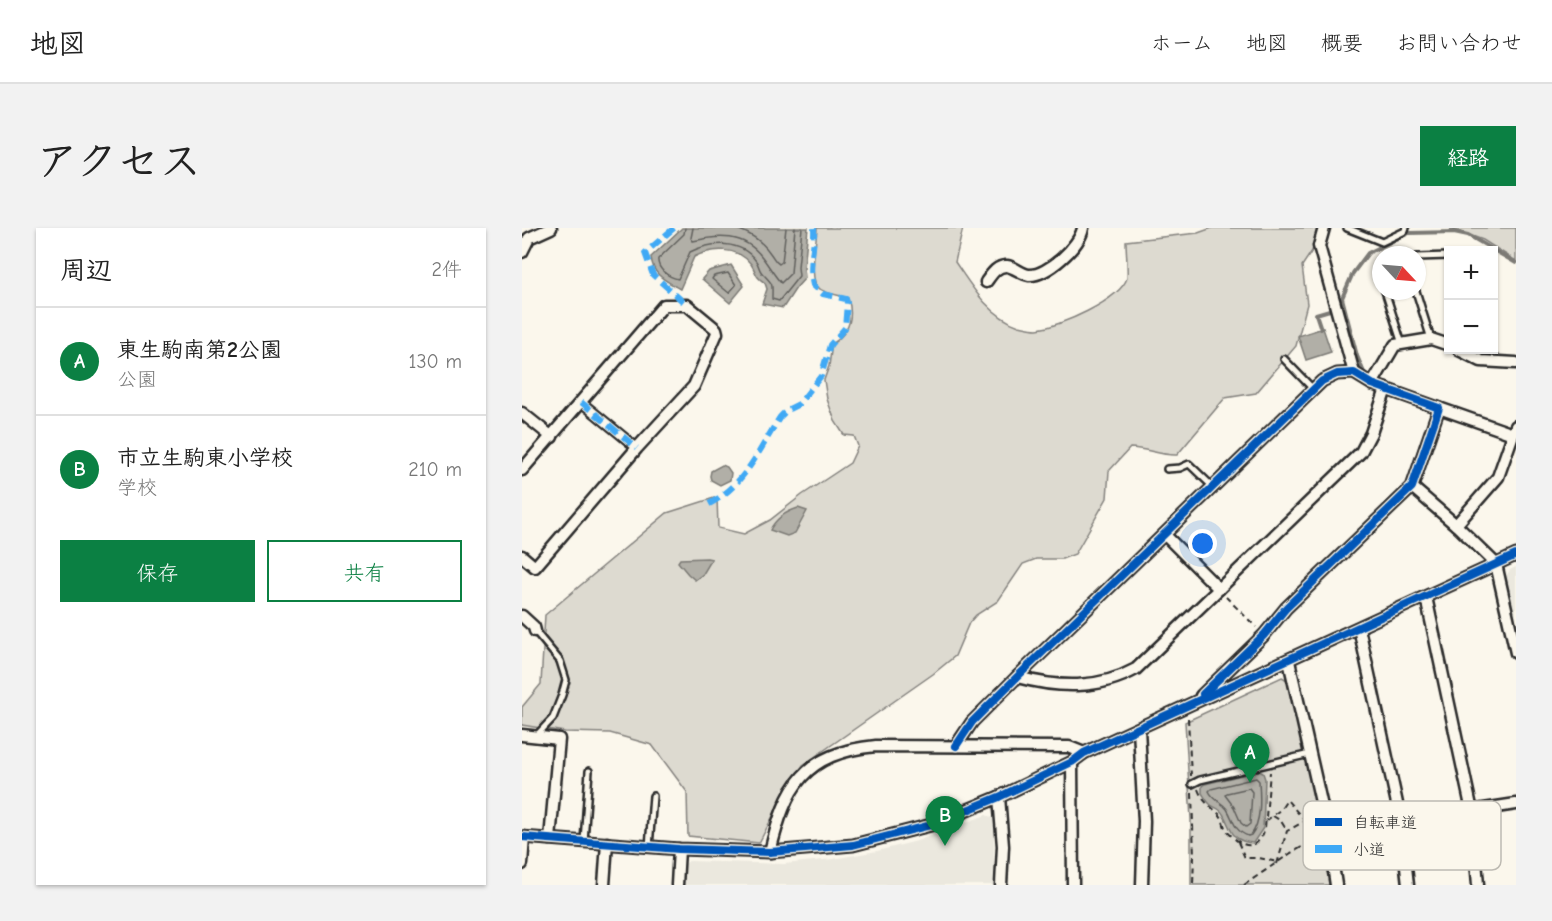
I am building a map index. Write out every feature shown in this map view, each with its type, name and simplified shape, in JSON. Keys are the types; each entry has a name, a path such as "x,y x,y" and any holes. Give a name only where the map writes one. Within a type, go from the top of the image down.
{"street":[{"path":"522,252 529,238 551,228"},
{"path":"986,282 995,269 1007,266 1027,275 1039,275 1047,271 1076,244 1083,228"},
{"path":"1324,228 1319,246 1354,373"},
{"path":"522,470 664,305 687,305 716,329 717,333 694,386 637,448 535,567 522,556"},
{"path":"1372,384 1395,345 1431,339 1444,343"},
{"path":"1475,354 1481,361 1516,363"},
{"path":"956,746 972,722 1017,677 1322,381 1337,374 1354,373 1372,384 1439,408 1515,430 1498,477 1456,525"},
{"path":"1017,677 1043,684 1088,685 1121,677 1136,669 1361,452 1371,433 1386,389"},
{"path":"581,402 637,448"},
{"path":"1190,705 1264,635 1286,608 1412,487 1439,408"},
{"path":"522,413 552,437"},
{"path":"1412,487 1496,564 1516,649"},
{"path":"1165,535 1219,590"},
{"path":"522,864 523,837 679,849 770,852 853,845 931,825 999,797 1072,762 1084,753 1516,555"},
{"path":"1426,597 1471,801"},
{"path":"522,616 534,627 535,631"},
{"path":"1359,628 1396,801"},
{"path":"1289,661 1321,801"},
{"path":"1139,729 1144,821 1142,885"},
{"path":"522,735 559,739 550,839"},
{"path":"770,852 777,825 793,788 816,764 831,755 876,746 1069,747 1084,753"},
{"path":"1072,762 1073,885"},
{"path":"999,797 1003,846 1001,885"},
{"path":"1501,806 1516,804"},
{"path":"604,885 607,843"},
{"path":"677,885 679,849"},
{"path":"1334,870 1336,885"},
{"path":"1406,870 1408,885"},
{"path":"1477,870 1478,885"}],"lane":[{"path":"1347,228 1382,242 1405,231 1406,228"},
{"path":"1426,257 1444,256"},
{"path":"1388,300 1402,344"},
{"path":"1419,300 1431,339"},
{"path":"1284,359 1314,389"},
{"path":"1167,469 1180,468 1189,464 1213,488"},
{"path":"535,631 560,661 566,680 553,717 535,736"},
{"path":"1194,782 1310,754"},
{"path":"584,842 589,771"},
{"path":"649,847 653,796"}],"path":[{"path":"1219,590 1264,635"},
{"path":"1190,705 1194,782 1192,885"},
{"path":"1238,842 1249,846 1255,845 1263,835 1271,763"},
{"path":"1194,782 1205,803 1221,816 1225,828 1238,842 1245,858 1259,858 1277,863"},
{"path":"1266,821 1287,800 1303,819"},
{"path":"1273,816 1281,821 1287,831"},
{"path":"1277,863 1287,831 1303,822"},
{"path":"1246,884 1303,847"},
{"path":"1246,884 1252,885"}],"shaded area":[{"path":"817,228 963,228 955,262 975,291 990,308 1008,321 1019,326 1037,329 1073,318 1113,295 1127,278 1126,241 1198,233 1212,228 1319,228 1312,251 1302,266 1307,304 1296,346 1256,393 1225,398 1177,455 1130,448 1109,471 1107,498 1075,554 1062,559 1036,559 1023,564 998,601 976,615 969,623 955,656 933,674 803,765 759,843 688,836 687,792 652,745 610,733 565,732 522,725 522,707 541,684 545,615 667,513 717,497 718,528 744,534 770,520 850,463 858,446 854,436 844,435 835,421 827,399 824,380 829,366 832,344 843,335 849,324 850,305 848,298 826,292 816,285 813,270"},
{"path":"1450,228 1516,228 1516,261 1498,250 1498,246 1492,246 1483,240"},
{"path":"1516,567 1516,621 1506,576"},
{"path":"1282,677 1289,681 1315,801 1303,801 1303,870 1327,870 1329,885 1191,885 1191,819 1185,722"},
{"path":"986,815 994,818 994,885 682,885 683,865 689,861 784,864 833,859 917,841"}],"water":[{"path":"682,228 808,228 805,278 783,308 762,304 767,289 765,283 757,276 745,258 724,250 694,257 680,289 657,273 651,257"},
{"path":"731,265 744,286 730,303 702,279 709,271"},
{"path":"1323,328 1331,352 1306,360 1298,336"},
{"path":"722,465 727,467 731,473 730,480 720,485 711,480 710,476 711,471"},
{"path":"798,508 807,511 795,533 787,536 770,530 781,516"},
{"path":"680,559 712,559 703,574 695,580 678,562"},
{"path":"1259,771 1263,773 1265,779 1263,828 1253,843 1245,842 1236,837 1222,812 1206,799 1202,793 1202,786"}],"waterway":[{"path":"1365,375 1357,356 1342,298 1353,273 1368,253 1409,233 1454,232 1468,235 1516,263"},
{"path":"1321,329 1316,314 1333,309"}],"marked path":[{"path":"674,228 645,253 653,275 687,305"},
{"path":"709,504 722,496 742,477 780,417 787,410 799,404 821,376 830,345 845,328 846,299 823,294 813,285 811,270 814,228"},
{"path":"581,402 637,448"}],"cycle path":[{"path":"956,746 972,722 1017,677 1322,381 1337,374 1354,373 1372,384 1439,408 1412,487 1286,608 1264,635 1203,694"},
{"path":"522,837 679,849 770,852 853,845 931,825 999,797 1072,762 1084,753 1516,555"}],"place":[{"name":"東生駒南第2公園","path":"1250,783"},
{"name":"市立生駒東小学校","path":"945,846"}]}
